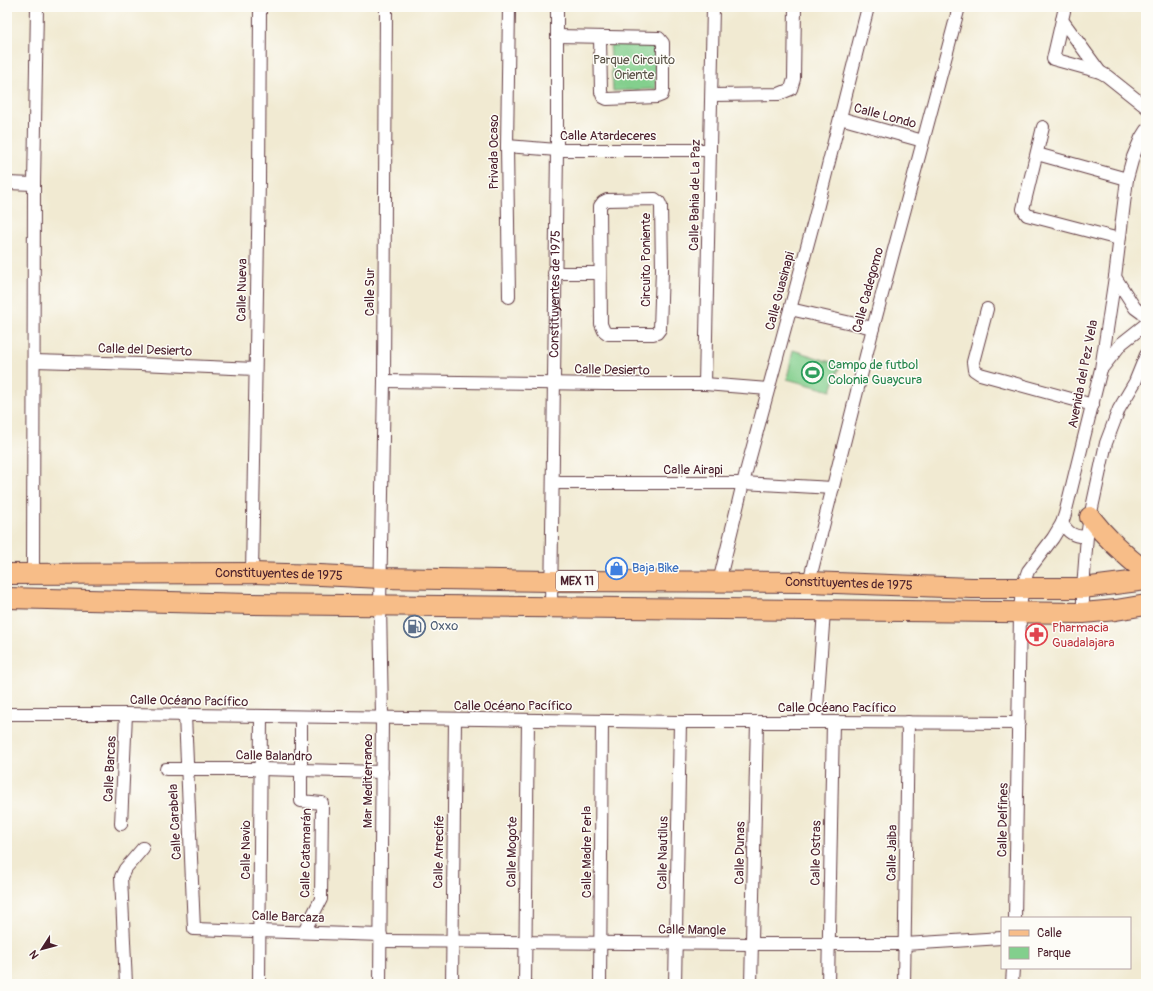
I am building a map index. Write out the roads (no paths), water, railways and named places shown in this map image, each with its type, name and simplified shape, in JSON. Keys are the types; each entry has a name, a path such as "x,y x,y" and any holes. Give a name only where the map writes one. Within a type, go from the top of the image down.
{"main road":[{"path":"1090,517 1112,544 1127,558 1146,572"},
{"name":"Constituyentes de 1975","path":"7,574 252,573 381,578 551,581 809,582 964,588 1083,588 1146,580"},
{"name":"Constituyentes de 1975","path":"7,598 380,605 1020,613 1083,613 1146,605"}],"street":[{"path":"33,574 34,184 37,7"},
{"name":"Calle Nueva","path":"252,573 259,188 260,7"},
{"name":"Calle Sur","path":"381,578 384,381 386,7"},
{"name":"Privada Ocaso","path":"509,7 507,146 509,298"},
{"name":"Constituyentes de 1975","path":"551,607 554,273 557,150 557,7"},
{"name":"Calle Bahia de La Paz","path":"705,384 713,7"},
{"path":"712,95 779,94 791,89 794,79 795,7"},
{"name":"Calle Guasinapi","path":"718,582 868,7"},
{"name":"Calle Cadegomo","path":"809,582 873,328 959,7"},
{"path":"1065,7 1053,59 1100,72 1146,107"},
{"path":"1062,20 1100,72"},
{"path":"556,36 659,38 663,43 664,91 662,95 657,97 607,99 603,97 600,37"},
{"name":"Calle Londo","path":"840,118 923,140"},
{"path":"1043,127 1023,209 1024,213 1119,239"},
{"name":"Avenida del Pez Vela","path":"1020,613 1022,588 1028,571 1053,538 1062,523 1093,405 1101,369 1115,277 1127,179 1133,157 1146,130"},
{"name":"Calle Atardeceres","path":"507,146 557,150 710,150"},
{"path":"1037,154 1127,179"},
{"path":"7,183 34,184"},
{"name":"Circuito Poniente","path":"655,199 659,202 661,206 662,269 660,329 657,333 608,334 604,331 601,324 600,273 600,206 603,202 607,200 655,199"},
{"path":"554,273 600,273"},
{"path":"1115,277 1135,308 1146,316"},
{"path":"790,309 873,328"},
{"path":"987,309 973,362 974,370 980,374 1093,405"},
{"path":"1101,369 1122,343 1146,324"},
{"path":"1083,613 1083,588 1087,536 1106,443 1119,409 1135,382 1146,355"},
{"name":"Calle del Desierto","path":"34,361 255,369"},
{"path":"1135,382 1146,375"},
{"name":"Calle Desierto","path":"384,381 705,384 768,390"},
{"name":"Calle Airapi","path":"553,483 743,483 833,488"},
{"path":"1062,523 1070,533 1081,537 1087,536"},
{"name":"Mar Mediterraneo","path":"380,984 382,772 381,578"},
{"path":"816,722 824,611"},
{"name":"Calle Delfines","path":"1015,917 1020,613"},
{"name":"Calle Océano Pacífico","path":"7,714 382,717 455,720 1019,723"},
{"name":"Calle Barcas","path":"121,824 126,714"},
{"name":"Calle Carabela","path":"185,715 194,929"},
{"name":"Calle Navio","path":"259,984 261,716"},
{"name":"Calle Catamarán","path":"301,717 301,801 322,803 321,899 304,932"},
{"name":"Calle Arrecife","path":"452,984 455,720"},
{"name":"Calle Mogote","path":"525,984 528,720"},
{"name":"Calle Madre Perla","path":"600,984 602,721"},
{"name":"Calle Nautilus","path":"675,984 680,722"},
{"name":"Calle Dunas","path":"752,984 756,722"},
{"name":"Calle Ostras","path":"828,984 833,722"},
{"name":"Calle Jaiba","path":"904,984 908,722"},
{"name":"Calle Balandro","path":"166,769 260,769 382,772"},
{"path":"126,984 121,877 125,869 143,848"},
{"name":"Calle Barcaza","path":"194,929 304,932 381,938"},
{"name":"Calle Mangle","path":"381,938 452,941 752,944 905,944 1001,938"},
{"path":"1012,984 1013,969"}],"place":[{"name":"Campo de futbol Colonia Guaycura","path":"813,372"},
{"name":"Baja Bike","path":"617,568"},
{"name":"Oxxo","path":"415,626"},
{"name":"Pharmacia Guadalajara","path":"1036,635"}],"park label":[{"name":"Parque Circuito Oriente","path":"634,68"}]}
